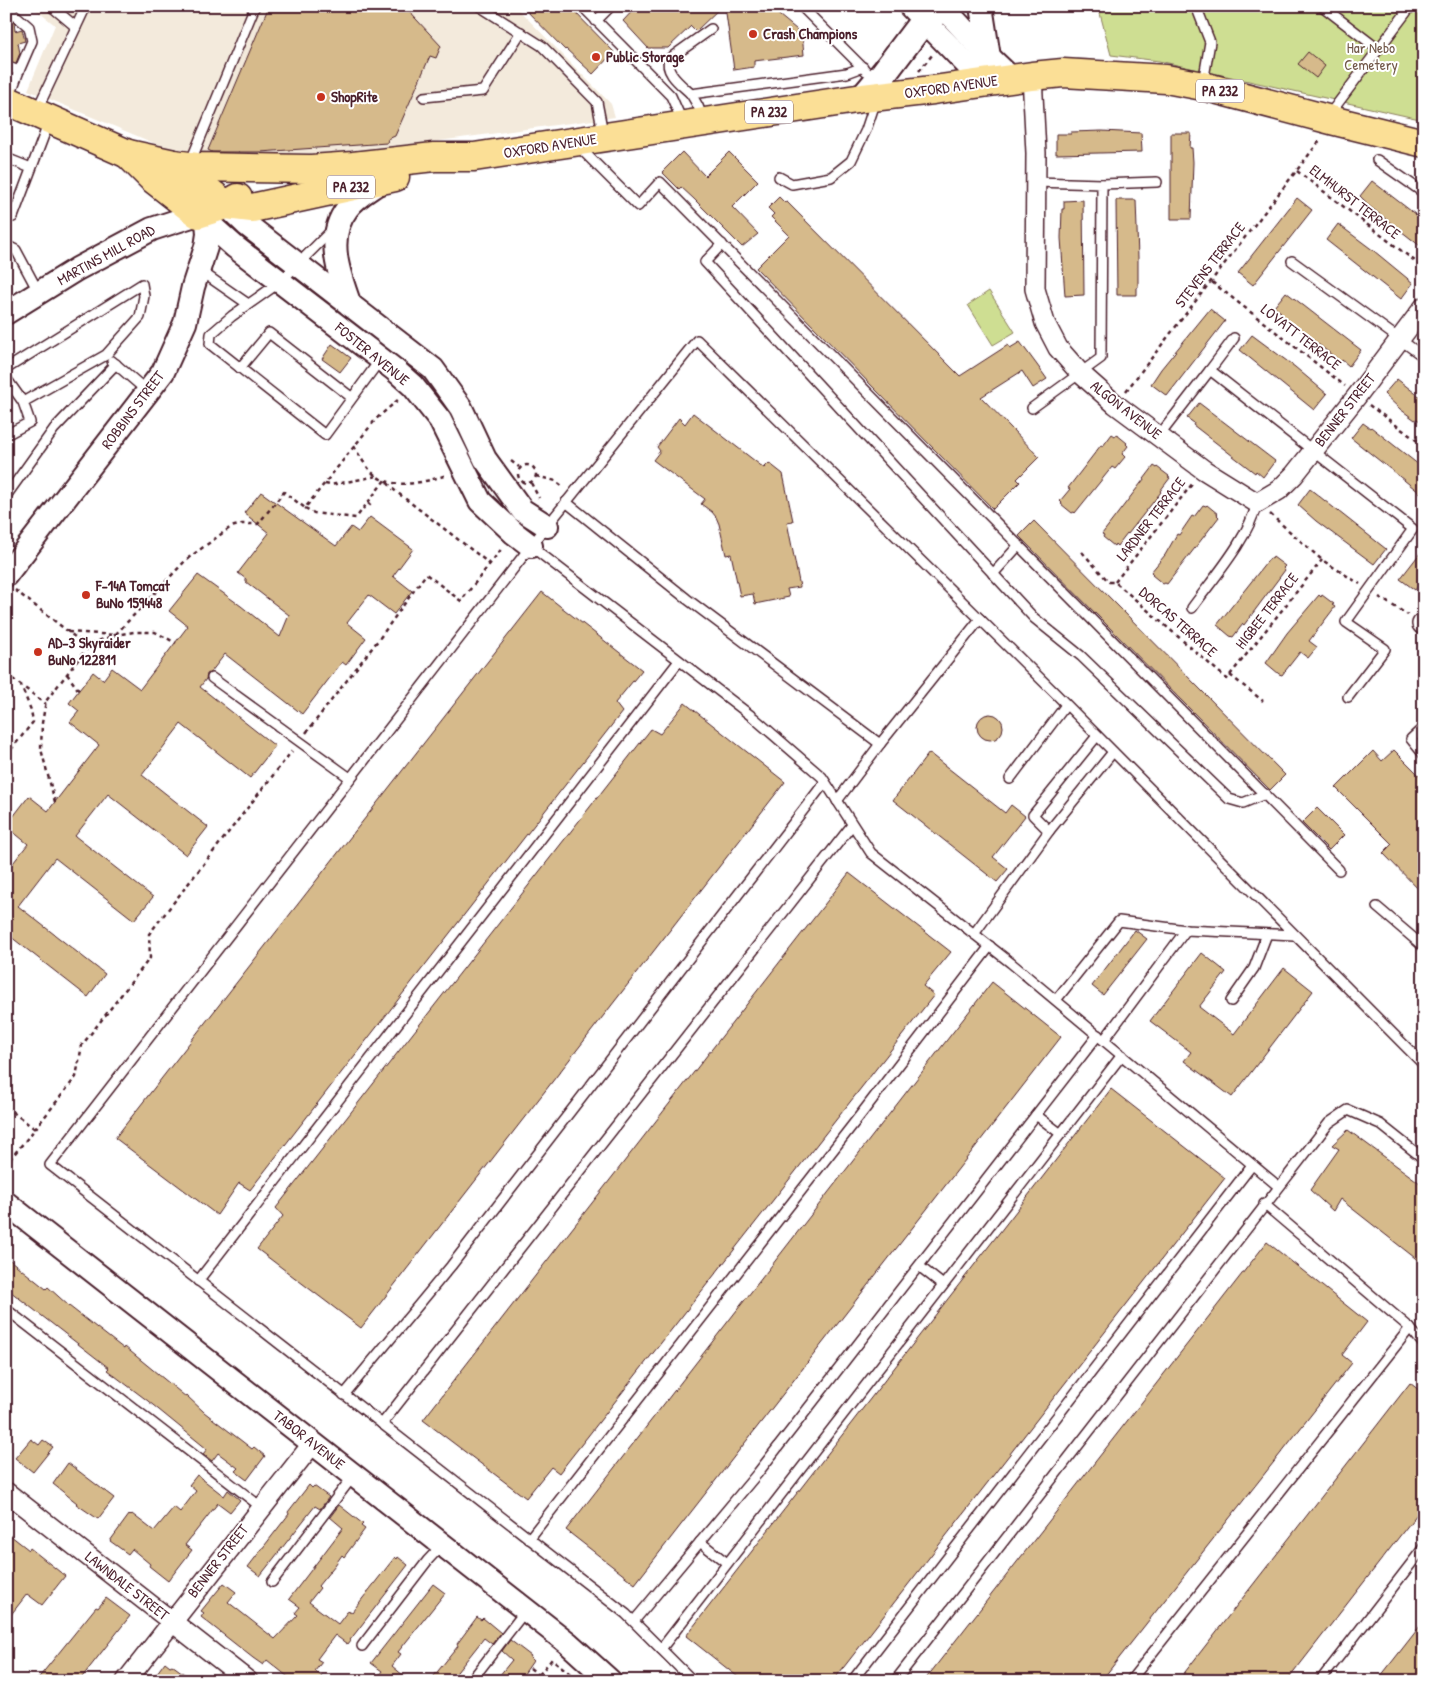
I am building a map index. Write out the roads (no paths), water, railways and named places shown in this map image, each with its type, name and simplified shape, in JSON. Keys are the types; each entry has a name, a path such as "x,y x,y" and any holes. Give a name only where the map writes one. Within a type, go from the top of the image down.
{"main road":[{"path":"870,86 933,9"},
{"name":"OXFORD AVENUE","path":"7,100 128,154 182,165 220,168 311,169 434,157 474,158 694,124 870,86 987,70 1022,77 1063,73 1166,79 1203,86 1324,129 1424,143"},
{"name":"OXFORD AVENUE","path":"128,154 152,178 211,214 252,208 386,179 438,171 474,158"},
{"name":"OXFORD AVENUE","path":"182,165 211,214"},
{"name":"MARTINS MILL ROAD","path":"211,214 248,191 354,166"}],"street":[{"path":"982,6 987,70"},
{"path":"933,9 987,70"},
{"name":"ALGON AVENUE","path":"1022,77 1036,153 1035,289 1045,323 1058,348 1080,373 1115,404 1204,470 1257,503"},
{"path":"350,305 336,257 335,241 338,225 346,209 354,201 386,179"},
{"name":"FOSTER AVENUE","path":"211,214 247,225 433,369 461,408 490,466 522,510 547,526"},
{"name":"FOSTER AVENUE","path":"211,214 234,247 381,358 413,386 440,420 480,501 531,546"},
{"name":"ROBBINS STREET","path":"9,582 163,372 185,323 208,240 211,214"},
{"name":"MARTINS MILL ROAD","path":"6,313 77,269 152,229 211,214"},
{"name":"BENNER STREET","path":"1257,503 1279,490 1294,475 1357,396 1424,306"},
{"name":"TABOR AVENUE","path":"6,1203 568,1643 610,1681"},
{"name":"BENNER STREET","path":"126,1681 313,1443"},
{"name":"LAWNDALE STREET","path":"6,1492 248,1681"}],"lane":[{"path":"52,6 76,27"},
{"path":"6,214 13,216 32,168 43,116 76,27 86,6"},
{"path":"182,165 255,6"},
{"path":"480,6 542,46 597,102 604,138"},
{"path":"582,6 670,96 694,124"},
{"path":"596,21 611,6"},
{"path":"779,177 792,184 832,176 851,161 866,130 870,86 801,6"},
{"path":"1196,6 1210,42 1203,86"},
{"path":"1322,6 1378,49"},
{"path":"1324,129 1378,49 1411,6"},
{"path":"6,7 29,27 32,41 7,100"},
{"path":"694,124 698,106 691,94 670,73 667,63 712,29"},
{"path":"424,97 484,91 521,32"},
{"path":"6,66 19,71"},
{"path":"691,94 847,73 870,86"},
{"path":"574,142 638,206 660,182 1339,870"},
{"path":"6,158 32,168"},
{"path":"1377,160 1424,193"},
{"path":"1035,182 1102,184 1157,182"},
{"path":"1032,408 1101,358 1102,184"},
{"path":"338,225 280,282 248,304 211,334 210,344 325,435 381,358"},
{"path":"6,244 16,250 39,293"},
{"path":"722,244 705,262 1034,618 1082,656 1229,799 1243,803 1265,794"},
{"path":"1292,261 1424,357"},
{"path":"196,278 248,304"},
{"path":"6,369 142,284 144,296 140,317 106,355 22,402"},
{"path":"240,368 269,333 351,397"},
{"path":"1159,436 1234,338"},
{"path":"693,1681 634,1621 50,1165 531,546 697,340 1098,736 1424,1066"},
{"path":"106,355 148,392"},
{"path":"6,496 54,429 116,364"},
{"path":"1210,370 1413,529 1346,622 1385,649 1348,696"},
{"path":"6,378 22,402 30,422 6,435"},
{"path":"566,502 687,598 880,744"},
{"path":"1192,608 1241,541 1253,520 1257,503"},
{"path":"993,574 1019,545"},
{"path":"531,546 754,718 822,777 871,853 990,946 1278,1186"},
{"path":"837,801 980,619"},
{"path":"198,1281 679,661"},
{"path":"212,678 350,778"},
{"path":"1010,779 1066,705"},
{"path":"1424,727 1411,739 1424,755"},
{"path":"1049,831 1033,815 1098,736"},
{"path":"974,934 1049,831 1113,752"},
{"path":"344,1395 451,1266 825,782"},
{"path":"382,1424 852,825"},
{"path":"1377,907 1424,947"},
{"path":"1056,1000 1119,921 1186,930 1294,935"},
{"path":"634,1621 757,1474 1036,1115 1101,1038 1186,930"},
{"path":"1231,1001 1254,968 1267,934"},
{"path":"529,1539 859,1117 990,946"},
{"path":"661,1649 1122,1055"},
{"path":"895,1681 1329,1122 1348,1110 1380,1124 1424,1159"},
{"path":"1036,1115 1061,1134"},
{"path":"852,1681 1252,1165"},
{"path":"1264,1204 1410,1328 1424,1345"},
{"path":"918,1266 943,1285"},
{"path":"6,1309 261,1507"},
{"path":"1130,1681 1410,1328"},
{"path":"272,1582 354,1475"},
{"path":"700,1542 727,1564"},
{"path":"362,1646 428,1560 442,1545"},
{"path":"1320,1681 1424,1547"},
{"path":"471,1681 526,1610"}],"place":[{"name":"Crash Champions","path":"753,34"},
{"name":"Public Storage","path":"596,57"},
{"name":"ShopRite","path":"321,97"},
{"name":"F-14A Tomcat BuNo 159448","path":"86,595"},
{"name":"AD-3 Skyraider BuNo 122811","path":"38,652"}],"park label":[{"name":"Har Nebo Cemetery","path":"1371,56"}]}
